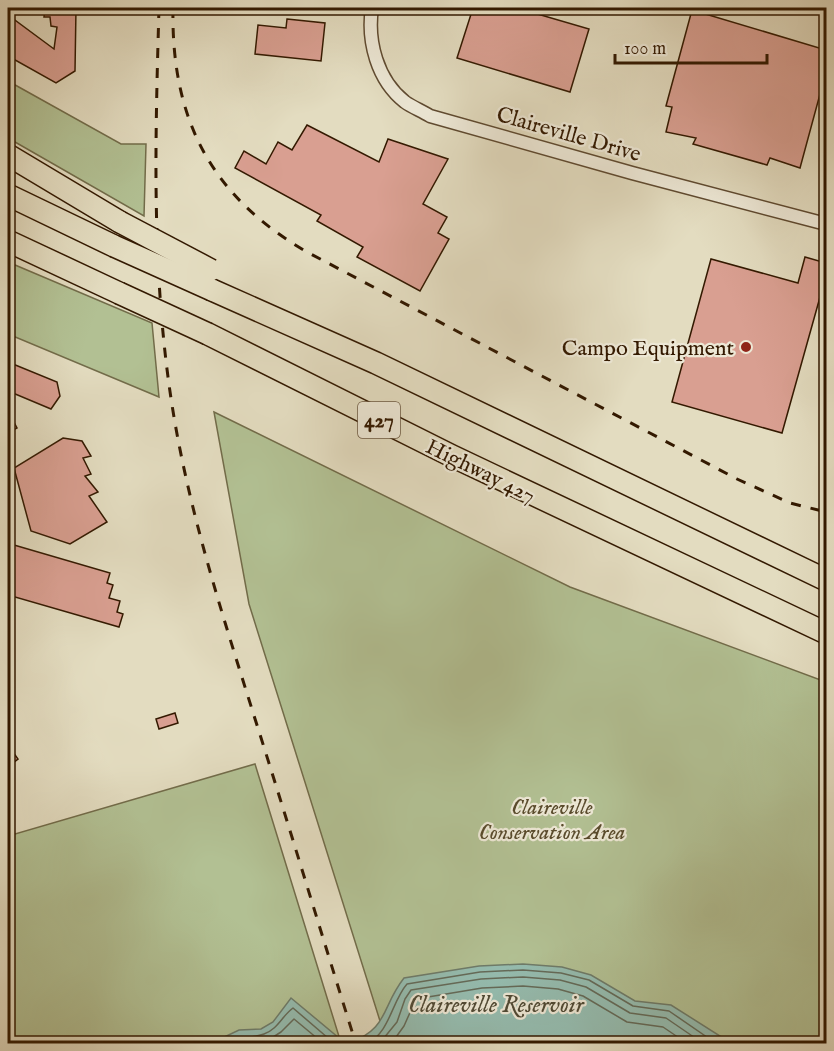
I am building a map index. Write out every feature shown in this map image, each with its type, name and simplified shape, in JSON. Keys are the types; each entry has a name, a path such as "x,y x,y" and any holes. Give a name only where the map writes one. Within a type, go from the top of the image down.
{"highway":[{"path":"8,155 212,280"},
{"name":"427","path":"8,195 114,246 212,280 253,307 376,363 826,580"},
{"name":"Highway 427","path":"8,241 208,334 452,456 826,633"}],"street":[{"name":"Claireville Drive","path":"372,8 370,28 375,60 405,102 430,116 826,225"}],"green space":[{"path":"8,81 121,144 146,144 144,216 8,138"},
{"path":"8,262 152,323 159,397 8,334"},
{"name":"Claireville Conservation Area","path":"214,412 570,587 826,682 826,1043 384,1043 380,1021 249,604"},
{"path":"255,764 341,1043 8,1044 8,836"}],"water":[{"name":"Claireville Reservoir","path":"523,964 562,967 591,975 635,1001 671,1005 731,1043 349,1043 362,1037 378,1024 404,978 479,966"},
{"path":"291,998 345,1043 179,1043 216,1041 239,1030 261,1029 273,1022"},
{"path":"113,1038 155,1043 104,1043"}],"building":[{"path":"45,8 76,8 75,71 56,83 8,56 8,15 54,49 57,27 51,26 50,17 44,17"},
{"path":"473,8 517,8 589,29 570,92 457,58"},
{"path":"692,10 826,50 826,72 800,168 770,158 767,165 693,144 696,138 666,132 672,107 666,106"},
{"path":"287,19 325,23 321,61 255,54 258,25 286,28"},
{"path":"307,125 379,162 388,139 448,159 423,204 447,217 438,233 449,239 420,291 357,257 363,247 317,221 321,215 235,168 244,151 266,164 278,142 292,150"},
{"name":"Campo Equipment","path":"805,257 826,263 826,291 822,290 782,433 672,402 711,259 798,283"},
{"path":"8,362 57,382 60,396 51,409 8,391"},
{"path":"8,411 17,428 8,433"},
{"path":"63,438 82,441 91,456 83,458 91,474 85,476 98,492 89,496 107,522 70,544 31,531 14,468"},
{"path":"14,545 110,573 107,583 113,585 109,598 120,601 117,612 123,614 119,627 8,595 8,567"},
{"path":"175,713 178,723 159,729 156,719"},
{"path":"8,745 18,759 8,767"}],"railway":[{"path":"159,8 156,112 158,268 167,371 182,461 233,648 356,1044"},
{"path":"173,8 174,48 179,85 189,119 203,150 221,179 245,206 273,230 307,252 737,479 790,503 826,512"}],"place":[{"name":"Campo Equipment","path":"746,347"}]}
